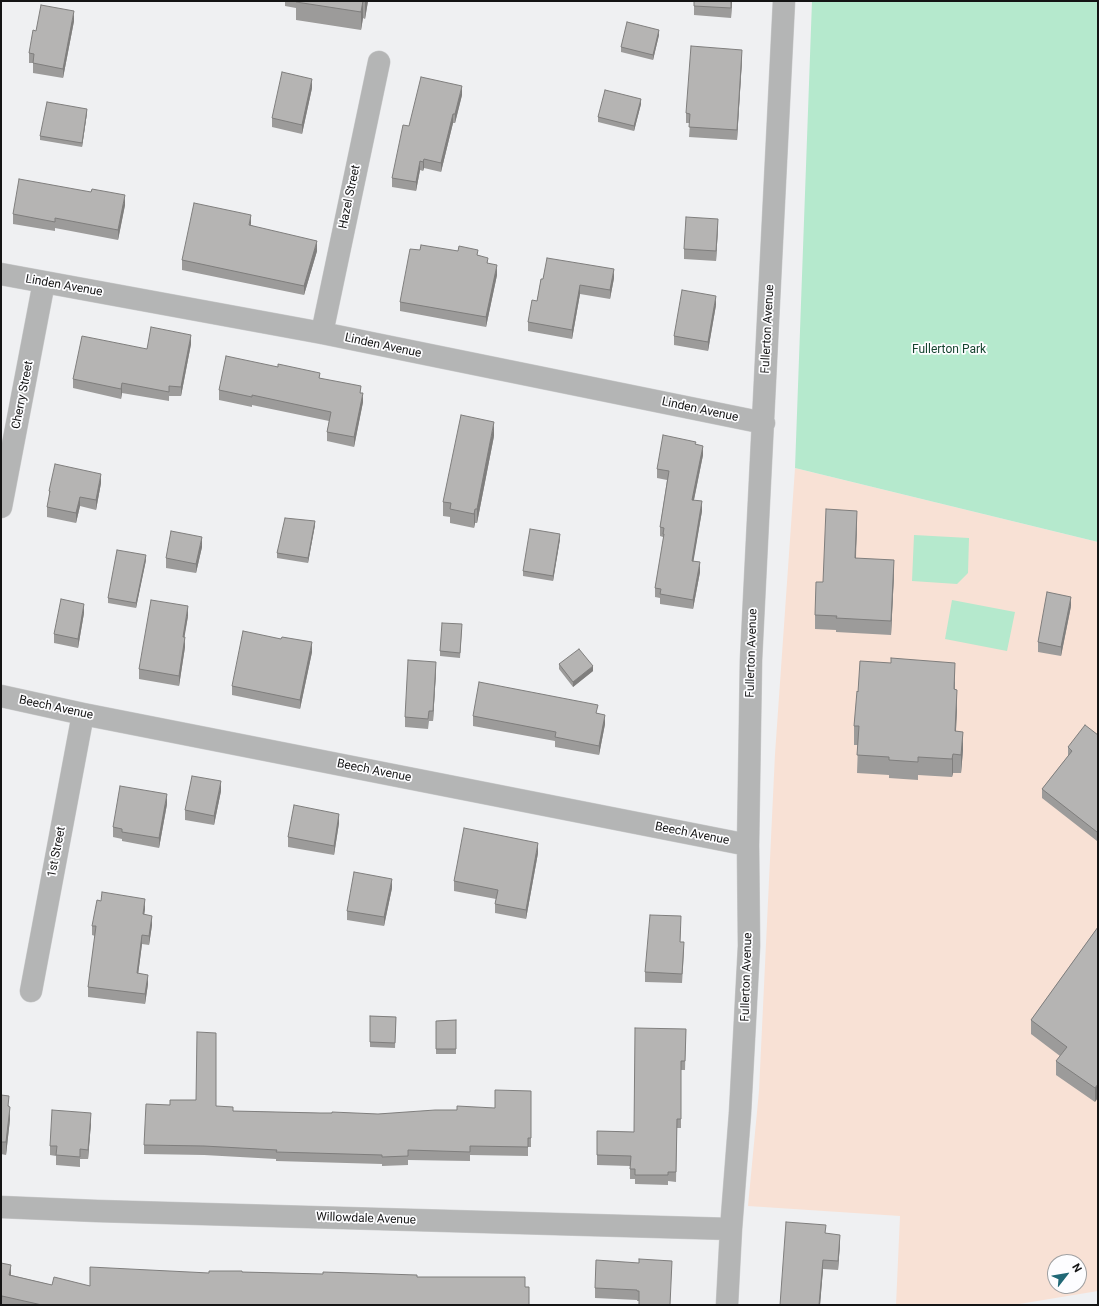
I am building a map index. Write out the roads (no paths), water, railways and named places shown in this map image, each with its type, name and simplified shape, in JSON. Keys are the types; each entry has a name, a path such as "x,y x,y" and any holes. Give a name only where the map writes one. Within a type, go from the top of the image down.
{"street":[{"name":"Fullerton Avenue","path":"727,1305 740,1114 749,946 748,845 751,660 784,1"},
{"name":"Hazel Street","path":"322,333 379,62"},
{"name":"Linden Avenue","path":"1,274 322,333 764,423"},
{"name":"Cherry Street","path":"1,507 44,282"},
{"name":"Beech Avenue","path":"1,696 83,714 748,845"},
{"name":"1st Street","path":"31,991 83,714"},
{"name":"Willowdale Avenue","path":"1,1207 731,1229"}],"park label":[{"name":"Fullerton Park","path":"949,350"}]}
